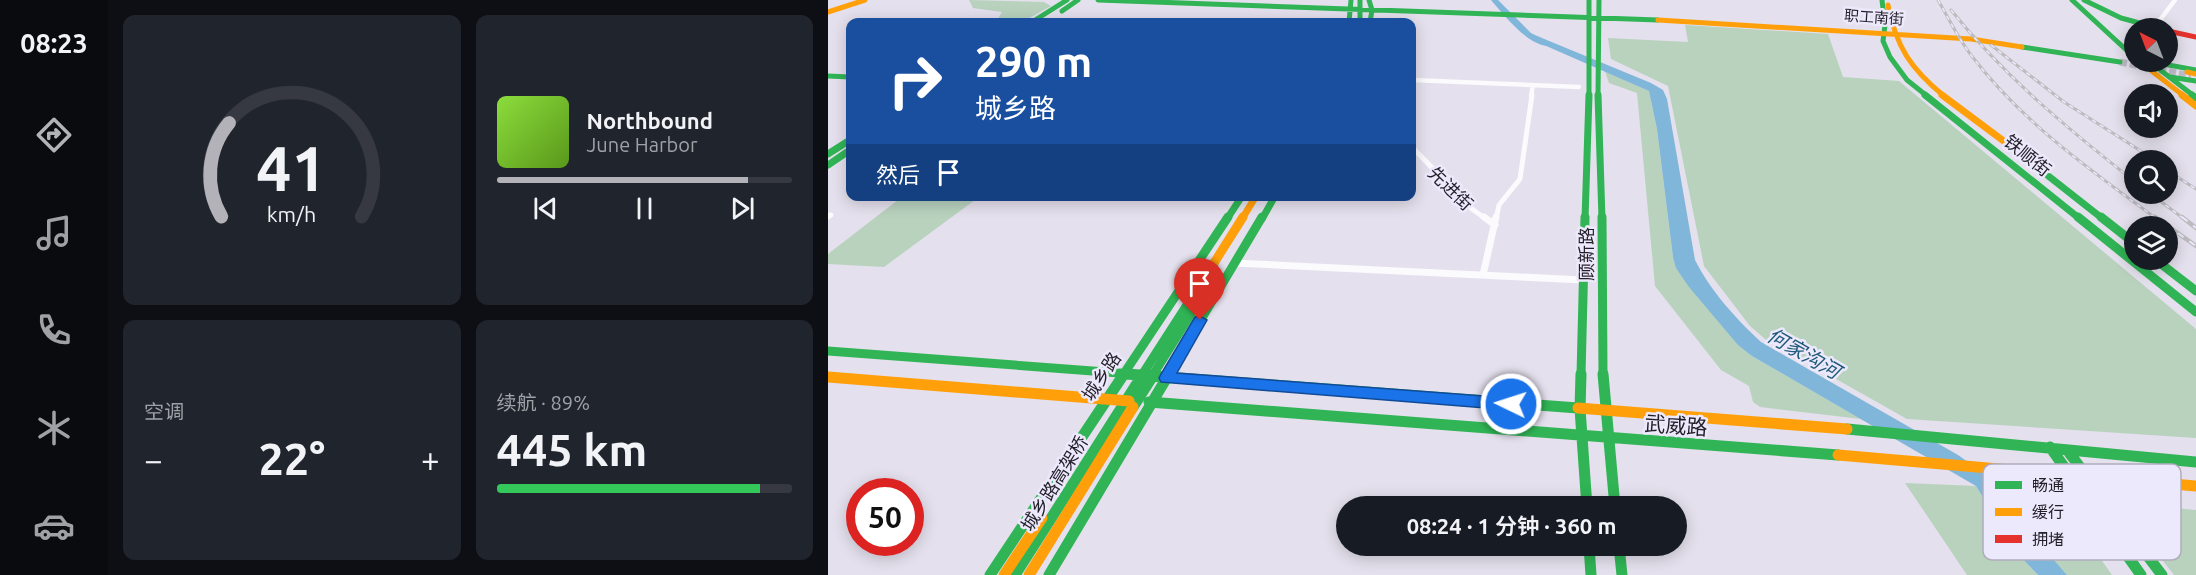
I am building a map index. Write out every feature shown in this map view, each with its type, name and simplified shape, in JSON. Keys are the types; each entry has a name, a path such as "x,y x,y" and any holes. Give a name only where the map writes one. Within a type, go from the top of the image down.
{"main road":[{"path":"828,10 854,0"},
{"path":"828,10 865,0"},
{"path":"1038,18 1067,0"},
{"path":"1050,18 1078,0"},
{"path":"1098,0 1361,3"},
{"path":"1256,0 1361,3"},
{"name":"顾新路","path":"1586,496 1580,409 1587,108 1599,0"},
{"name":"铁顺街","path":"1882,0 1885,25 1888,31 1903,56 1931,85 2124,235"},
{"name":"铁顺街","path":"1887,0 1890,57 1907,80 2196,312"},
{"path":"2072,0 2124,48"},
{"path":"2080,0 2124,19"},
{"path":"2080,0 2124,40"},
{"path":"1352,18 1361,3"},
{"path":"1361,3 1362,18"},
{"path":"1361,3 1368,18"},
{"name":"职工南街","path":"1361,3 1529,12 1588,9 1599,14 1888,31 1994,42 2119,60"},
{"name":"顾新路","path":"1588,9 1594,48 1602,193 1603,394 1614,496"},
{"path":"2178,34 2196,38"},
{"path":"2178,66 2193,76"},
{"path":"828,74 846,72"},
{"path":"2152,72 2196,106"},
{"path":"2163,72 2196,98"},
{"path":"828,74 846,76"},
{"path":"2156,75 2193,76"},
{"path":"828,154 846,143"},
{"path":"828,165 846,153"},
{"name":"城乡路","path":"990,575 1239,201"},
{"name":"城乡路高架桥","path":"1015,575 1253,201"},
{"name":"城乡路高架桥","path":"1029,575 1261,201"},
{"path":"1049,575 1272,201"},
{"path":"2169,270 2196,291"},
{"path":"1004,575 1155,343 1203,279"},
{"name":"武威路","path":"828,351 1834,428 2196,462"},
{"name":"武威路","path":"828,377 1839,455 1983,469"},
{"path":"2050,447 2061,464"},
{"path":"2067,450 2079,464"},
{"name":"武威路","path":"2181,485 2196,486"},
{"path":"1590,556 1591,575"},
{"path":"1620,556 1622,575"},
{"path":"2130,560 2141,575"},
{"path":"2151,560 2162,575"}],"street":[{"path":"2162,18 2175,0"},
{"path":"1416,80 1579,87"},
{"path":"1483,275 1499,205 1520,179 1533,85"},
{"name":"先进街","path":"1416,151 1472,209 1495,225"},
{"path":"1234,263 1583,280"}],"green space":[{"path":"969,0 1044,2 1051,6 1029,18 998,18 1002,12 973,8"},
{"path":"1685,25 1828,34 1843,77 1899,81 2196,329 2196,438 1907,419 1765,339 1750,326 1704,266 1668,86 1611,59 1608,38 1688,42"},
{"path":"1605,71 1649,91 1657,129 1673,257 1752,356 1861,419 1760,407 1753,402 1749,386 1721,370 1655,286 1637,93 1609,83"},
{"path":"897,201 974,201 884,267 828,264 828,254"},
{"path":"1905,483 1976,486 1983,497 1983,560 2024,560 2038,575 1967,575"},
{"path":"2181,509 2196,510 2196,575 2174,575 2162,560 2181,560"},
{"path":"2054,560 2102,560 2112,575 2067,575"}],"water":[{"path":"1537,36 1663,90 1667,99 1695,260 1724,304 1761,342 1958,455 1983,473 1983,497 1976,486 1752,356 1738,345 1676,268 1657,129 1649,91 1528,38"},
{"path":"2024,560 2054,560 2067,575 2038,575"}],"waterway":[{"name":"何家沟河","path":"1494,0 1528,35 1546,44"}],"tunnel":[{"path":"2120,62 2191,76"}],"railway":[{"path":"1938,0 1966,49 2012,102 2058,144 2153,216"},
{"path":"1951,10 1971,34 2038,101 2124,173"},
{"path":"1991,45 2064,102 2139,150"},
{"path":"2178,177 2196,189"},
{"path":"2164,204 2184,219"},
{"path":"2182,217 2196,228"},
{"path":"2178,233 2196,246"}],"traffic: fast":[{"path":"1038,18 1067,0"},
{"path":"1062,11 1078,0"},
{"path":"1098,0 1658,20"},
{"path":"1349,18 1351,0"},
{"path":"1360,0 1360,18"},
{"path":"1369,0 1372,10 1371,18"},
{"path":"1586,496 1580,409 1590,47 1589,0"},
{"path":"1599,0 1598,109 1602,193 1603,394 1614,496"},
{"path":"1882,0 1885,25 1883,41 1890,57 1907,80 2196,312"},
{"path":"2072,0 2124,48"},
{"path":"2084,0 2124,19"},
{"path":"2022,47 2120,62"},
{"path":"2178,67 2196,70"},
{"path":"2163,72 2196,98"},
{"path":"828,76 846,77"},
{"path":"2170,77 2196,81"},
{"path":"828,154 846,143"},
{"path":"2009,145 2124,235"},
{"path":"828,165 846,153"},
{"path":"990,575 1239,201"},
{"path":"1049,575 1272,201"},
{"path":"1015,575 1214,263"},
{"path":"2169,270 2196,291"},
{"path":"1133,407 1212,280"},
{"path":"828,351 1578,408"},
{"path":"1149,402 1838,455"},
{"path":"1847,429 2196,462"},
{"path":"2050,447 2062,464"},
{"path":"2067,450 2078,464"},
{"path":"1590,556 1591,575"},
{"path":"1620,556 1622,575"},
{"path":"2130,560 2141,575"},
{"path":"2151,560 2162,575"}],"traffic: slow":[{"path":"828,12 865,0"},
{"path":"1888,5 1896,39 1922,77 2009,145"},
{"path":"1658,20 1971,39 2022,47"},
{"path":"2153,72 2196,106"},
{"path":"2187,72 2196,74"},
{"path":"1214,263 1253,201"},
{"path":"828,377 1129,401"},
{"path":"1029,575 1133,407"},
{"path":"1578,408 1847,429"},
{"path":"1838,455 1983,468"},
{"path":"2181,485 2196,486"},
{"path":"1004,575 1042,518"}],"traffic: jam":[{"path":"2178,33 2196,37"}],"route":[{"path":"1200,320 1166,378 1511,404"}]}
